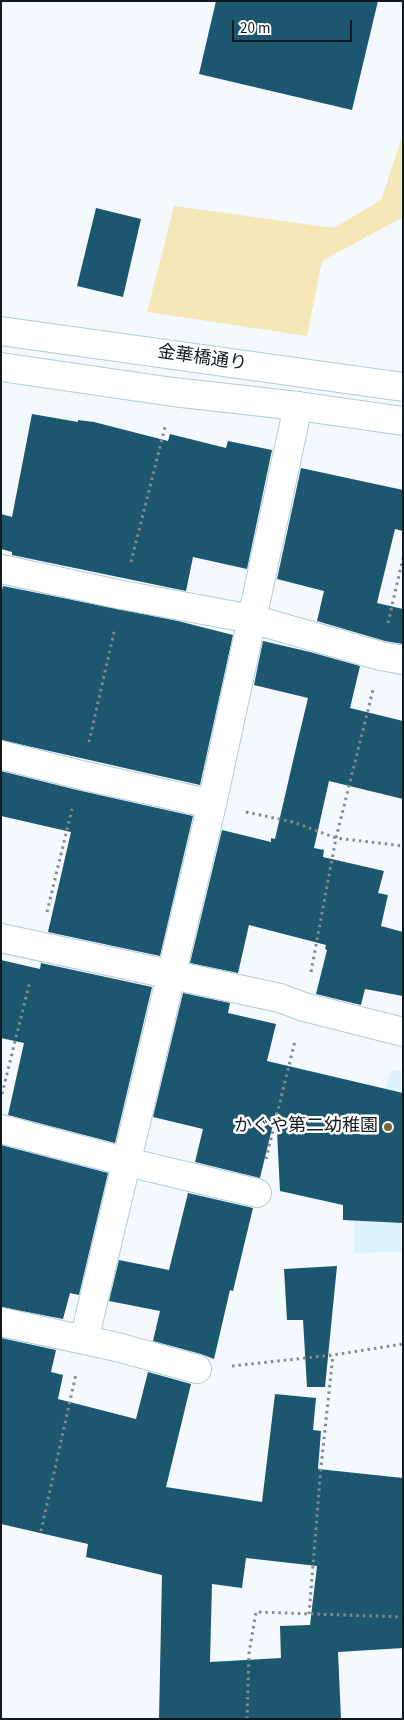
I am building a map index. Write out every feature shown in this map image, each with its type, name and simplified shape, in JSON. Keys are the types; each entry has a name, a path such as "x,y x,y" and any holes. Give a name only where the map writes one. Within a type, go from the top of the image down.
{"street":[{"name":"金華橋通り","path":"1,331 403,387"},
{"name":"金華橋通り","path":"1,367 173,392 403,420"},
{"path":"84,1340 212,804 298,406"},
{"path":"1,569 122,595 252,619 392,658"},
{"path":"1,754 81,775 212,804"},
{"path":"1,938 280,998 304,1007 403,1032"},
{"path":"1,1129 257,1193"},
{"path":"1,1322 84,1340 197,1369"}],"path":[{"path":"257,1193 304,1007 336,838 392,658 403,558"},
{"path":"1,1097 81,775"},
{"path":"212,804 294,822 336,838 403,846"},
{"path":"41,1532 84,1340"},
{"path":"197,1369 333,1355 403,1344"},
{"path":"309,1614 321,1467 333,1355"},
{"path":"247,1719 249,1653 256,1612 403,1617"}],"shaded area":[{"path":"403,134 403,217 322,261 307,336 147,312 174,206 334,228 381,200"},
{"name":"かぐや第二幼稚園","path":"403,1070 403,1252 354,1253 355,1182 391,1071"}],"building":[{"path":"216,1 378,1 352,110 199,74"},
{"path":"96,208 141,219 123,297 77,286"},
{"path":"32,414 78,422 78,420 94,422 168,441 170,434 226,448 228,441 272,450 247,569 193,557 186,591 12,555 12,552 1,549 1,514 12,517"},
{"path":"301,468 403,490 403,531 395,529 377,603 403,609 403,644 385,641 317,621 324,591 277,579"},
{"path":"3,586 178,621 233,635 200,785 1,740 1,594"},
{"path":"263,641 360,666 350,708 403,721 403,799 329,781 314,848 324,850 323,857 384,871 378,893 388,895 381,926 403,932 403,996 365,989 361,1005 316,994 327,950 325,949 326,945 249,925 238,973 190,963 222,830 271,842 271,838 275,839 308,698 254,685"},
{"path":"1,771 193,816 160,956 48,932 71,832 1,816"},
{"path":"1,960 40,969 41,963 152,987 115,1143 8,1115 24,1043 1,1038"},
{"path":"183,993 230,1003 228,1013 276,1024 267,1061 403,1093 403,1223 343,1220 343,1205 280,1191 276,1112 260,1178 195,1162 203,1129 153,1117"},
{"path":"1,1145 108,1173 79,1295 70,1293 63,1319 1,1307"},
{"path":"188,1193 253,1208 233,1291 230,1290 214,1359 153,1341 160,1311 109,1301 119,1260 169,1270"},
{"path":"337,1266 325,1387 307,1387 303,1320 287,1320 284,1269"},
{"path":"1,1338 56,1350 51,1372 63,1375 58,1399 136,1419 148,1372 191,1384 166,1487 262,1502 275,1394 316,1398 313,1430 321,1431 318,1469 403,1478 403,1648 338,1652 341,1719 159,1719 162,1575 86,1557 88,1544 1,1524","holes":["246,1558 317,1566 310,1625 280,1626 281,1658 210,1662 212,1584 242,1588"]}],"place":[{"name":"かぐや第二幼稚園","path":"388,1127"}]}
